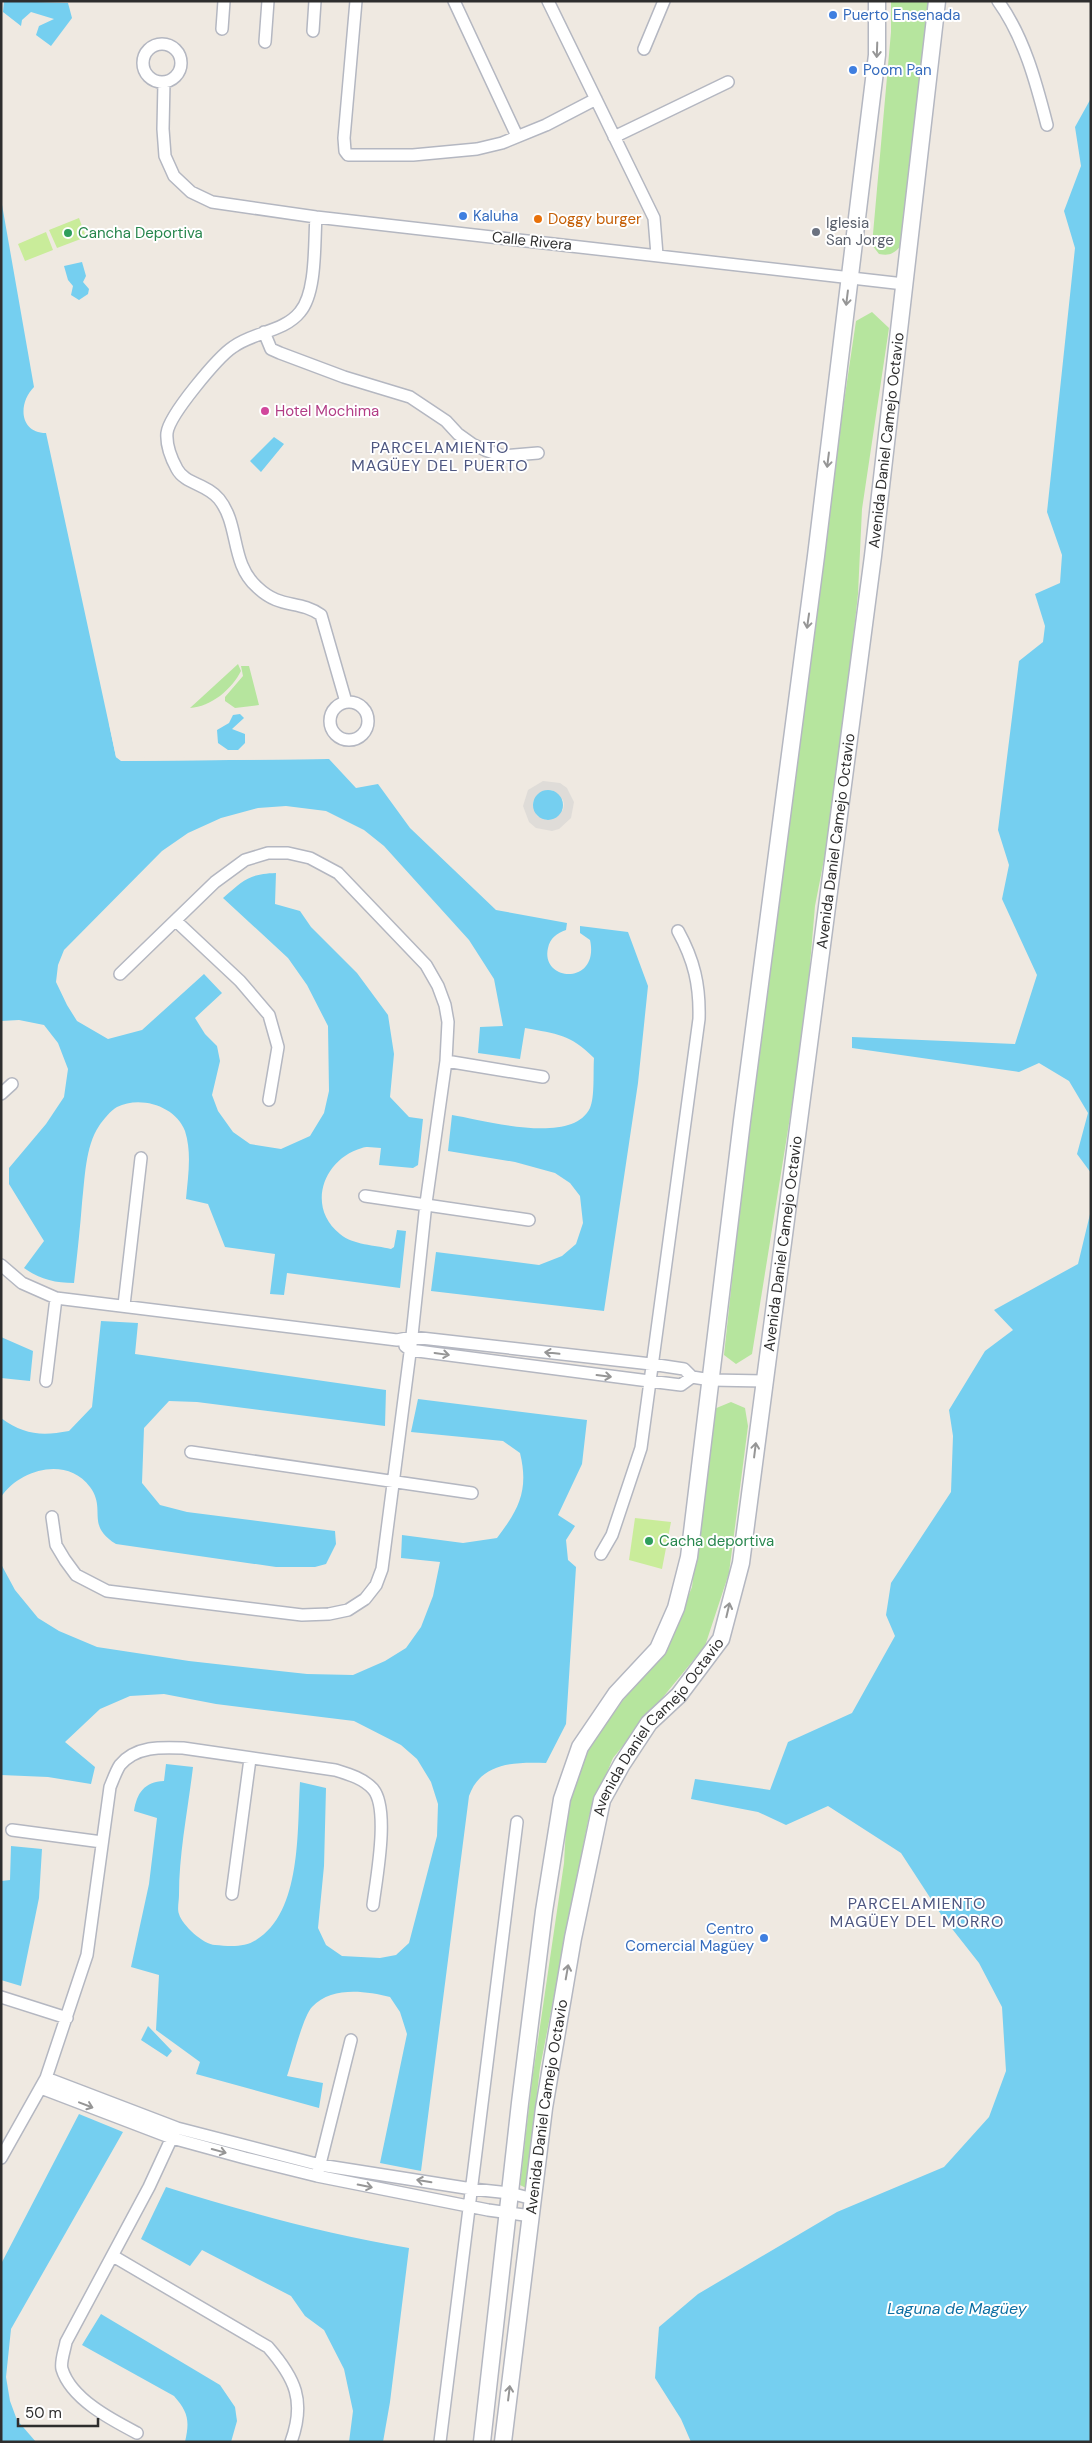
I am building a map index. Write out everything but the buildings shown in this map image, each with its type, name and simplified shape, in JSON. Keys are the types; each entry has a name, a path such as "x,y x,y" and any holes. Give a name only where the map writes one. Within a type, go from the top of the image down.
{"main road":[{"name":"Avenida Daniel Camejo Octavio","path":"503,2442 544,2108 573,1938 602,1800 622,1764 649,1723 679,1695 721,1639 740,1563 873,556 937,1"},
{"name":"Avenida Daniel Camejo Octavio","path":"482,2442 544,1912 562,1799 580,1747 616,1694 658,1649 676,1608 689,1557 742,1121 816,556 877,55 877,3"}],"street":[{"path":"222,29 224,1"},
{"path":"265,42 268,1"},
{"path":"313,32 315,1"},
{"path":"356,1 344,138 345,151 348,155 442,154 477,150 502,144 596,100"},
{"path":"454,1 517,136"},
{"path":"548,1 654,218 657,255"},
{"path":"644,48 664,1"},
{"path":"998,1 1010,17 1035,80 1047,125"},
{"name":"Calle Rivera","path":"164,82 163,128 165,156 174,176 192,192 212,202 316,217 904,284"},
{"path":"614,137 728,82"},
{"path":"316,217 308,299 300,312 286,323 233,347 211,369 170,423 167,432 169,451 181,475 203,485 223,505 233,530 238,559 247,576 256,587 275,602 306,607 321,615 346,702"},
{"path":"264,332 271,348 280,353 420,402 472,444 503,456 538,453"},
{"path":"52,1517 56,1545 76,1575 107,1591 302,1615 329,1614 348,1610 365,1599 376,1585 386,1547 395,1483 426,1203 446,1061 448,1022 445,1005 438,986 426,965 338,873 310,858 288,853 268,853 245,860 215,882 176,922 120,974"},
{"path":"176,922 240,981 270,1015 278,1047 270,1100"},
{"path":"601,1554 612,1535 638,1457 646,1422 651,1364 699,1019 700,996 697,975 691,955 678,931"},
{"path":"446,1061 543,1077"},
{"path":"1,1094 12,1084"},
{"path":"124,1305 141,1158"},
{"path":"365,1196 426,1203 529,1220"},
{"path":"1,1265 22,1282 56,1298 124,1305 262,1325 397,1340 412,1337 651,1364 684,1369 692,1377 711,1380 764,1381"},
{"path":"46,1381 56,1298"},
{"path":"397,1340 410,1350 649,1381 681,1385 692,1377"},
{"path":"191,1452 472,1493"},
{"path":"1,2158 44,2083 67,2018 87,1955 110,1787 120,1765 140,1750 159,1747 183,1748 335,1770 357,1778 374,1790 381,1814 380,1844 373,1905"},
{"path":"232,1894 250,1759"},
{"path":"440,2442 517,1822"},
{"path":"12,1830 102,1842"},
{"path":"1,1997 67,2018"},
{"path":"319,2171 351,2040"},
{"path":"44,2083 174,2133 319,2171 469,2206 531,2216"},
{"path":"137,2433 103,2416 77,2393 62,2368 66,2342 114,2256 174,2133"},
{"path":"319,2171 510,2193 533,2199"},
{"path":"114,2256 268,2347 288,2369 297,2396 297,2424 291,2442"}],"green space":[{"path":"891,1 930,1 900,247 893,253 886,255 879,254 872,245 891,32"},
{"name":"Cancha Deportiva","path":"79,218 86,237 57,248 49,230"},
{"name":"Cancha Deportiva","path":"46,232 53,250 25,261 18,244"},
{"path":"872,312 889,328 862,509 858,594 835,803 815,906 807,1000 795,1086 752,1354 736,1364 724,1355 754,1074 830,496 856,321"},
{"path":"238,664 241,671 220,696 206,704 190,708"},
{"path":"241,666 249,666 259,705 235,708 225,701 225,697 243,676"},
{"path":"731,1402 745,1408 748,1426 729,1573 705,1646 613,1758 589,1816 540,2068 526,2188 520,2185 532,2081 564,1863 567,1809 582,1758 623,1700 668,1646 692,1587 714,1409"},
{"name":"Cacha deportiva","path":"635,1518 671,1522 662,1569 629,1560"}],"shaded area":[{"path":"543,781 560,783 567,788 574,802 571,818 559,829 552,831 536,828 529,822 523,806 528,790","holes":["552,790 563,800 564,804 563,810 547,820 537,816 533,802 538,794"]}],"water":[{"path":"4,1 68,3 72,18 51,46 36,35 39,26 54,19 31,12 22,20 21,26 3,12"},
{"path":"1090,100 1091,1173 1077,1154 1088,1113 1069,1081 1039,1063 1019,1072 852,1048 852,1037 1015,1044 1037,975 1002,899 1009,865 998,830 1019,661 1043,642 1045,626 1035,594 1060,583 1062,555 1047,512 1075,248 1064,211 1081,166 1075,127"},
{"path":"1,199 34,387 25,401 24,416 30,428 37,432 46,433 116,757 122,761 329,759 356,788 378,784 410,828 496,910 567,923 566,930 554,936 548,948 548,959 553,968 560,973 570,974 579,972 587,965 591,955 590,940 580,933 580,926 628,932 648,986 638,1083 604,1311 431,1291 436,1252 539,1265 562,1256 576,1244 583,1223 580,1196 570,1183 555,1173 515,1162 448,1151 452,1115 526,1128 565,1126 580,1119 592,1103 594,1058 578,1044 562,1036 525,1028 520,1059 478,1053 480,1027 503,1026 494,979 469,940 384,846 364,830 326,811 286,806 258,808 221,818 188,833 162,851 64,950 58,965 56,982 77,1021 108,1039 142,1030 204,974 222,993 195,1018 205,1034 217,1046 220,1061 212,1095 218,1111 233,1132 250,1144 281,1149 310,1136 324,1113 329,1091 328,1026 307,985 288,958 223,898 247,879 276,873 275,904 300,911 311,927 357,973 388,1015 394,1054 390,1097 409,1117 423,1119 418,1165 413,1168 379,1165 381,1148 362,1148 348,1154 337,1162 329,1173 324,1185 322,1198 324,1211 330,1223 345,1238 391,1249 394,1247 397,1230 406,1231 400,1288 287,1273 284,1295 270,1294 275,1254 225,1247 208,1204 186,1199 189,1165 188,1148 185,1131 180,1122 166,1109 156,1105 136,1102 112,1110 94,1134 88,1153 85,1174 74,1283 47,1280 24,1268 44,1241 9,1184 9,1168 46,1124 64,1097 68,1069 58,1043 44,1025 19,1020 1,1021"},
{"path":"82,262 86,276 83,282 89,289 88,294 79,300 71,295 73,286 68,280 64,266"},
{"path":"274,437 284,444 261,472 250,461"},
{"path":"240,714 244,718 232,729 245,734 245,743 238,750 228,750 218,743 217,730 229,723 233,715"},
{"path":"548,790 559,794 563,805 559,816 548,820 537,816 533,805 537,794"},
{"name":"Laguna de Magüey","path":"1091,1210 1091,2442 691,2442 681,2419 655,2378 659,2327 698,2294 837,2212 944,2167 989,2117 1006,2071 1002,2007 979,1963 942,1916 901,1853 828,1806 786,1825 758,1812 691,1799 695,1779 770,1790 788,1742 852,1713 895,1636 886,1615 891,1583 951,1492 953,1436 949,1410 985,1351 1013,1330 994,1310 1078,1264"},
{"path":"101,1321 138,1323 135,1354 386,1390 385,1426 197,1402 169,1401 144,1428 142,1483 160,1505 187,1512 335,1531 336,1544 326,1564 315,1567 276,1567 116,1544 101,1530 95,1495 90,1487 80,1477 57,1469 31,1473 9,1487 1,1497 1,1418 9,1424 34,1433 69,1431 92,1407"},
{"path":"1,1337 33,1351 30,1381 1,1378"},
{"path":"418,1399 587,1420 582,1464 558,1515 575,1526 566,1540 568,1560 576,1567 566,1724 546,1763 511,1764 490,1770 474,1785 469,1796 421,2171 380,2163 407,2034 400,2012 390,1997 360,1992 339,1993 320,2000 312,2007 301,2029 287,2076 323,2083 319,2108 196,2074 200,2062 156,2030 159,1975 131,1967 149,1884 157,1818 134,1811 137,1799 147,1786 164,1781 166,1764 193,1767 182,1847 178,1912 184,1923 194,1934 210,1944 236,1946 251,1943 271,1927 282,1910 294,1868 300,1782 326,1788 324,1866 318,1928 326,1945 342,1956 380,1958 396,1955 409,1943 437,1836 438,1804 431,1782 417,1759 401,1745 354,1721 216,1704 164,1694 130,1696 100,1709 65,1742 95,1767 91,1784 48,1777 1,1775 1,1564 15,1590 38,1618 59,1631 97,1647 189,1661 307,1674 353,1675 385,1661 406,1648 421,1627 433,1596 440,1562 401,1558 402,1535 463,1543 497,1538 516,1508 520,1498 523,1478 520,1453 503,1441 411,1432"},
{"path":"11,1846 42,1849 39,1898 21,1986 1,1980 1,1881 10,1880"},
{"path":"148,2026 172,2051 167,2057 141,2040"},
{"path":"79,2114 123,2132 11,2329 6,2377 10,2401 17,2420 36,2442 1,2442 1,2264"},
{"path":"166,2187 286,2222 409,2248 390,2402 383,2442 349,2442 353,2411 344,2369 324,2330 305,2316 291,2296 202,2250 190,2266 141,2239"},
{"path":"101,2314 220,2385 235,2407 237,2421 231,2442 185,2442 187,2417 174,2396 82,2345"}],"pier":[{"path":"111,722 118,755 122,758 331,757 329,759 121,761 116,757 109,723"}],"place":[{"name":"Puerto Ensenada","path":"833,15"},
{"name":"Poom Pan","path":"853,70"},
{"name":"Kaluha","path":"463,216"},
{"name":"Doggy burger","path":"538,219"},
{"name":"Iglesia San Jorge","path":"816,232"},
{"name":"Cancha Deportiva","path":"68,233"},
{"name":"Hotel Mochima","path":"265,411"},
{"name":"Cacha deportiva","path":"649,1541"},
{"name":"Centro Comercial Magüey","path":"764,1938"}],"district":[{"name":"PARCELAMIENTO MAGÜEY DEL PUERTO","path":"440,456"},
{"name":"PARCELAMIENTO MAGÜEY DEL MORRO","path":"917,1912"}]}
